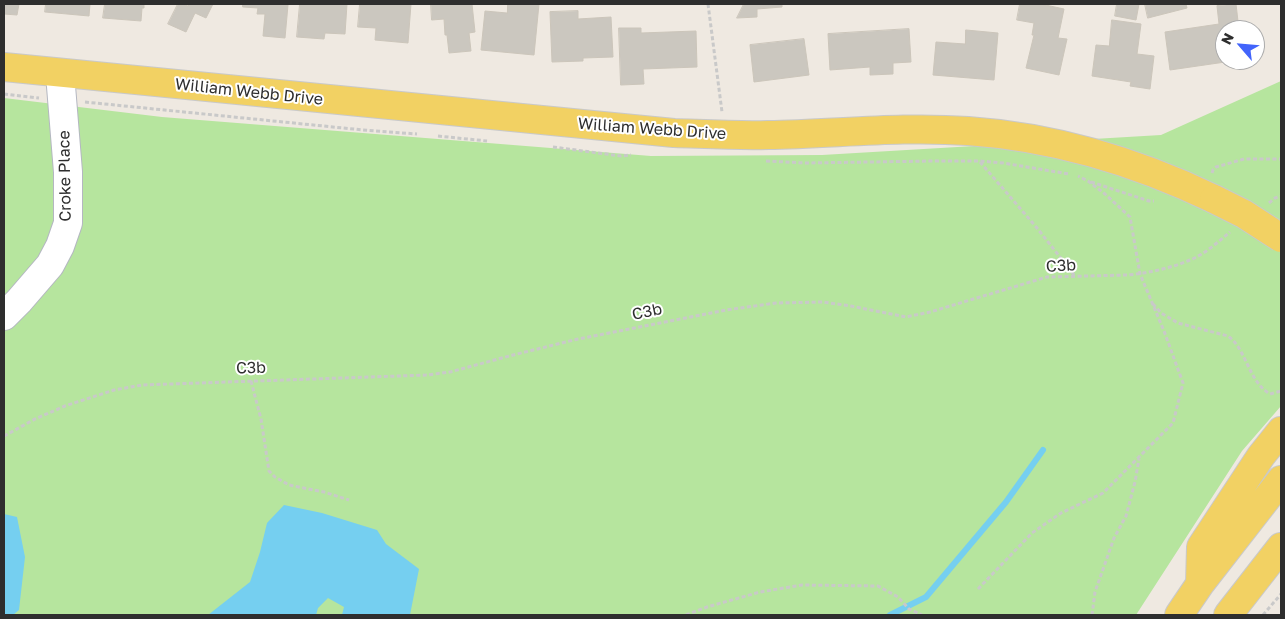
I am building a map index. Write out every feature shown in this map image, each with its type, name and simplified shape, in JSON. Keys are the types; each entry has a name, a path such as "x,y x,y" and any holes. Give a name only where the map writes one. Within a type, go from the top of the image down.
{"main road":[{"name":"William Webb Drive","path":"4,68 674,133 767,136 932,129 1005,134 1077,148 1112,158 1181,183 1213,188 1244,214 1281,238"},
{"path":"1198,586 1201,547 1261,456 1281,432"},
{"path":"1179,615 1198,586 1281,480"},
{"path":"1230,613 1281,547"}],"lane":[{"name":"Croke Place","path":"4,316 50,265 60,246 68,223 68,172 60,74"}],"path":[{"path":"708,4 722,116"},
{"path":"1213,188 1212,170 1216,166 1244,159 1281,159"},
{"path":"805,163 934,160 980,161 1076,175 1088,181 1105,194 1130,217 1140,274 1183,383 1173,423 1103,493 1060,513 1032,533 978,590"},
{"path":"980,161 1075,276"},
{"path":"1268,204 1281,196"},
{"name":"C3b","path":"4,436 35,419 65,406 114,390 142,385 427,375 450,372 578,339 726,310 776,303 823,302 906,317 930,312 1047,277 1140,274 1162,269 1192,260 1232,231"},
{"path":"1150,298 1161,313 1178,323 1228,336 1234,341 1262,390 1270,394 1281,391"},
{"path":"251,381 261,418 269,471 275,478 289,485 324,492 350,500"},
{"path":"1092,615 1095,592 1114,538 1126,516 1140,457"},
{"path":"686,615 760,592 802,584 878,586 898,597 909,609 922,615"},
{"path":"1263,615 1281,594"}],"green space":[{"path":"1281,81 1281,406 1242,451 1136,615 4,615 4,98 162,117 651,156 822,155 1161,135"}],"water":[{"path":"284,505 322,513 377,530 386,544 419,569 410,615 342,615 344,607 328,598 318,608 316,615 208,615 250,582 267,523"},
{"path":"4,514 17,517 25,557 19,610 13,615 4,615"}],"building":[{"path":"4,4 19,4 17,15 4,14"},
{"path":"46,4 90,4 89,16 45,12"},
{"path":"105,4 144,4 141,21 103,18"},
{"path":"178,4 188,6 190,4 213,4 206,18 195,13 186,32 168,24"},
{"path":"243,4 288,5 285,38 263,36 265,14 257,14 258,8 243,7"},
{"path":"300,4 347,4 345,34 325,33 324,39 297,37"},
{"path":"360,4 411,4 408,43 375,40 376,28 358,27"},
{"path":"431,4 472,4 475,32 469,33 471,51 449,53 444,19 432,20"},
{"path":"508,4 539,4 534,55 481,50 485,11 507,13"},
{"path":"744,4 782,4 782,7 757,9 757,17 737,18"},
{"path":"1020,4 1041,4 1064,9 1058,38 1067,39 1059,75 1026,68 1034,35 1032,35 1034,23 1017,20"},
{"path":"1117,4 1139,4 1136,20 1115,16"},
{"path":"1145,4 1186,4 1187,8 1148,18"},
{"path":"1236,4 1238,20 1219,20 1217,6"},
{"path":"578,11 578,19 611,17 613,57 583,58 583,61 552,62 550,12"},
{"path":"1112,20 1141,24 1137,54 1154,56 1150,89 1130,86 1131,82 1092,76 1096,45 1109,46"},
{"path":"1215,25 1215,63 1170,70 1165,32"},
{"path":"619,28 641,28 641,33 696,31 697,67 643,69 644,84 621,85"},
{"path":"909,29 911,62 893,63 893,74 870,75 870,67 830,70 828,34"},
{"path":"966,30 998,33 994,80 933,75 936,42 965,44"},
{"path":"804,39 809,75 754,82 750,45"}],"waterway":[{"path":"890,615 926,597 1006,502 1043,450"}]}
